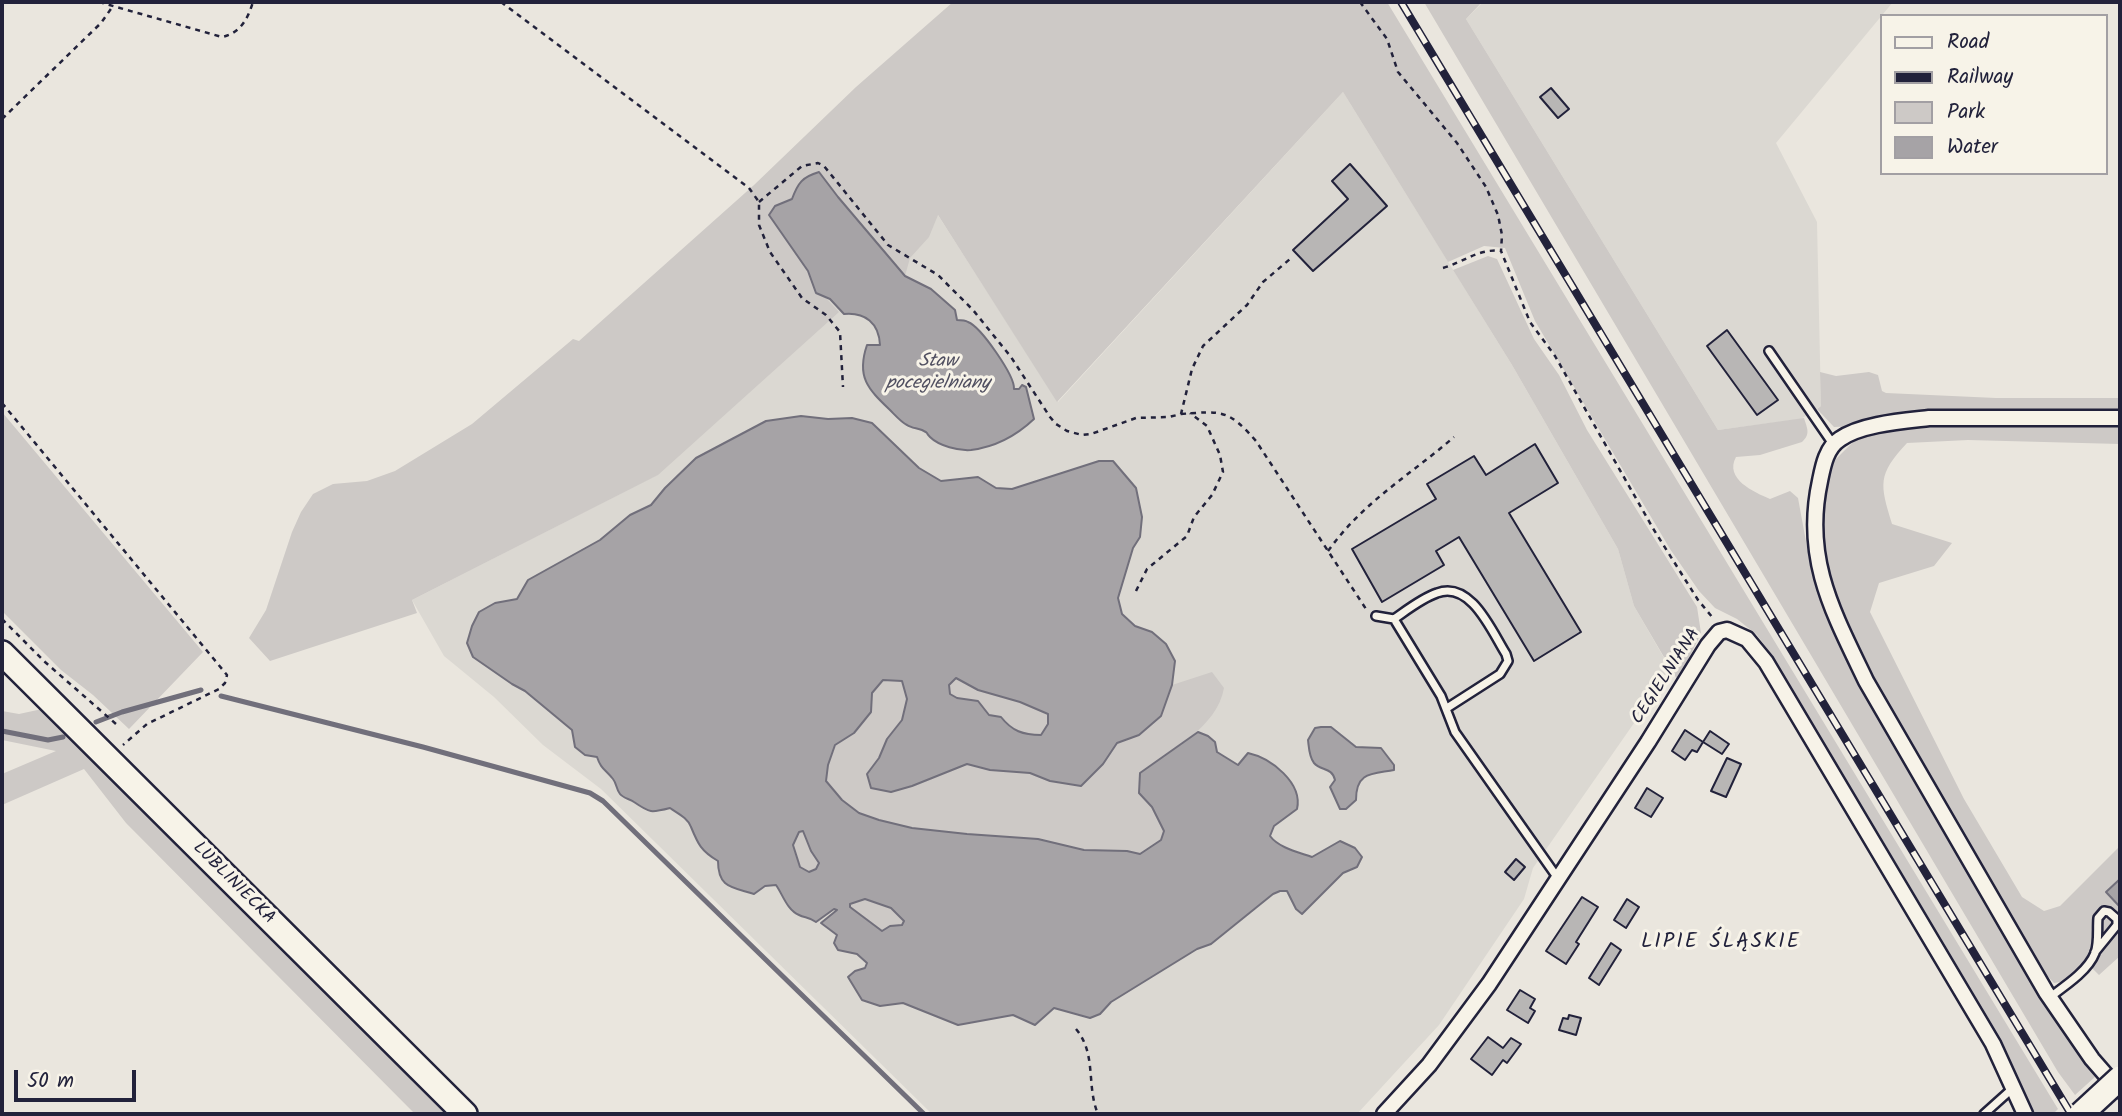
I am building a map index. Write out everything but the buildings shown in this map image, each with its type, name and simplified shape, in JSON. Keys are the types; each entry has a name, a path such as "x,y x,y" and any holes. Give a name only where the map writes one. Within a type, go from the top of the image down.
{"main road":[{"name":"LUBLINIECKA","path":"2,653 465,1114"},
{"path":"2081,1114 2120,1078"}],"street":[{"path":"2120,418 1919,419 1899,421 1853,433 1833,444 1823,466 1813,520 1816,557 1832,606 1848,644 1886,717 2050,997 2092,1059 2120,1091"},
{"name":"CEGIELNIANA","path":"1384,1114 1429,1065 1466,1017 1648,742 1708,645 1723,630 1733,631 1747,639 1766,663 1993,1044 2025,1114"}],"lane":[{"path":"1769,351 1833,444"},
{"path":"1376,616 1394,619 1440,591 1457,593 1472,603 1508,661 1500,674 1447,708"},
{"path":"1394,619 1447,708 1455,732 1463,745 1557,877"},
{"path":"2050,997 2073,979 2095,952 2117,925 2117,919 2109,912 2104,911 2098,918 2095,952"},
{"path":"1984,1114 2013,1087"}],"path":[{"path":"99,2 222,37 235,33 242,26 253,2"},
{"path":"501,2 740,180 759,202 760,225 770,252 802,298 827,315 840,332 843,387"},
{"path":"1360,2 1387,39 1398,72 1457,143 1486,187 1498,215 1502,251 1530,322 1555,355 1654,530 1698,600 1723,630"},
{"path":"2,119 102,23 113,6"},
{"path":"759,202 802,166 818,163 824,166 888,245 937,275 973,310 1011,357 1049,418 1067,431 1091,435 1136,418 1190,413 1220,413 1231,416 1242,424 1256,441 1351,590 1366,609 1376,616"},
{"path":"1443,268 1478,252 1502,251"},
{"path":"1181,414 1189,378 1203,346 1247,305 1263,282 1290,259"},
{"path":"2,403 227,675 225,683 219,689 148,724 108,759"},
{"path":"1136,591 1147,569 1187,536 1194,517 1212,495 1223,472 1220,454 1207,426 1190,413"},
{"path":"1328,551 1364,508 1427,461 1454,437"},
{"path":"2,619 58,674 116,724"},
{"path":"1076,1029 1088,1049 1093,1097 1098,1114"}],"shaded area":[{"path":"1483,2 1893,2 1776,143 1817,222 1821,406 1801,419 1718,430 1466,19"},
{"path":"1343,92 1512,365 1618,549 1634,606 1671,670 1533,868 1524,899 1439,1025 1357,1114 932,1114 601,789 543,745 494,697 444,656 412,600 657,475 743,212 862,97 1058,402"}],"green space":[{"path":"953,2 1387,2 2058,1109 2053,1114 2035,1114 1974,994 1774,658 1757,635 1737,619 1715,608 1699,591 1670,549 1535,321 1505,248 1484,246 1448,262 1343,92 1057,402 938,215 929,237 910,258 905,276 820,173 799,182 792,199 775,206 769,216 808,271 815,286 839,312 658,475 412,600 417,613 270,661 249,638 266,610 292,532 313,494 333,484 367,481 395,471 472,424 573,339 579,341 754,185 856,87"},
{"path":"1424,2 1482,2 1466,19 1718,430 1804,418 1807,434 1802,442 1760,455 1736,457 1734,472 1742,484 1770,499 1790,491 1798,498 1809,558 1840,642 1887,734 2044,1004 2096,1076 2075,1095 2058,1072"},
{"path":"1488,256 1497,259 1534,339 1559,375 1587,430 1697,607 1701,633 1678,681 1634,606 1618,549 1512,365 1453,270"},
{"path":"1820,372 1836,376 1869,372 1878,375 1882,391 1886,393 1996,398 2120,398 2120,415 1834,427 1817,409 1821,406"},
{"path":"2,412 203,652 129,729 61,670 2,611"},
{"path":"2120,423 2120,444 1968,440 1907,443 1890,464 1884,481 1885,499 1892,524 1952,543 1934,566 1879,583 1870,612 1964,799 2022,897 2044,911 2060,906 2120,846 2120,956 2099,975 2090,966 2069,988 2066,981 2054,983 2042,970 1865,668 1826,570 1818,537 1821,507 1834,461 1854,441 1869,434 1886,428 1917,425"},
{"path":"1212,672 1224,688 1212,715 1191,737 1140,773 1139,793 1152,807 1165,831 1161,840 1140,854 1081,849 1035,839 946,833 902,826 881,821 856,810 826,781 828,765 836,745 854,733 872,693 883,680 902,681 907,699 902,720 887,739 879,758 867,774 947,771 967,764 990,770 1030,773 1050,781 1103,764 1117,743 1139,735 1161,716 1172,685"},
{"path":"956,677 978,690 1020,702 1049,715 1048,724 1041,735 1018,731 1001,717 989,715 978,701 957,698 950,694 949,685"},
{"path":"42,709 452,1114 415,1114 126,823 84,769 2,805 2,774 56,751 2,740 2,711 19,714"},
{"path":"803,831 819,863 816,869 809,872 800,867 793,845 799,832"},
{"path":"865,899 891,908 904,922 902,926 890,926 882,931 850,907 850,904"}],"water":[{"name":"Staw pocegielniany","path":"819,172 905,276 931,289 955,310 957,320 974,326 1003,363 1014,389 1019,389 1022,385 1026,387 1034,419 1027,425 989,446 971,450 955,449 939,443 920,429 905,424 870,389 863,366 867,345 880,345 874,325 864,317 844,314 830,299 816,293 808,271 769,215 775,206 792,199 799,185 808,176"},
{"path":"801,416 852,418 872,423 919,468 941,481 978,477 996,488 1012,489 1099,461 1113,461 1136,488 1142,517 1140,537 1133,548 1118,598 1122,614 1135,626 1152,632 1166,644 1175,661 1172,685 1161,716 1139,735 1117,743 1103,764 1081,786 1050,781 1030,773 990,770 967,764 891,792 871,788 867,774 879,758 887,739 902,720 907,699 902,681 883,680 872,693 871,712 854,733 835,745 828,765 826,781 842,800 859,813 912,828 1038,839 1084,850 1140,854 1161,840 1164,831 1152,807 1139,793 1140,773 1198,732 1215,742 1217,752 1238,765 1248,753 1275,766 1290,781 1298,799 1297,809 1274,826 1270,836 1278,844 1312,857 1340,841 1355,848 1362,857 1357,867 1343,873 1302,914 1296,909 1287,891 1273,894 1211,944 1197,949 1090,1018 1054,1008 1035,1025 1013,1015 958,1025 903,1003 880,1006 862,1000 848,977 865,968 867,963 857,954 838,950 834,943 837,935 821,923 837,910 834,909 816,922 791,910 776,885 765,886 754,894 728,885 721,877 718,861 701,847 685,818 670,808 647,810 621,795 597,757 585,755 575,747 572,730 525,691 473,657 467,643 479,612 495,603 517,599 528,580 600,540 630,515 651,505 696,458 766,421","holes":["956,678 978,690 1020,702 1048,714 1048,724 1041,735 1018,731 1001,717 989,715 978,701 957,698 950,694 949,685","803,831 819,863 816,869 809,872 800,867 793,845 799,832","865,899 891,908 904,921 902,925 890,926 882,931 850,907 850,904"]},
{"path":"1331,727 1356,747 1381,748 1394,765 1394,770 1362,779 1356,800 1346,809 1340,809 1330,787 1335,780 1334,776 1312,761 1310,755 1308,740 1315,728"},
{"path":"2120,879 2120,907 2106,892"}],"waterway":[{"path":"96,722 201,690"},
{"path":"221,696 590,793 603,801 924,1114"},
{"path":"2,731 48,740 63,737"}],"railway":[{"path":"1401,2 2071,1114"}],"district":[{"name":"LIPIE ŚLĄSKIE","path":"1721,943"}]}
